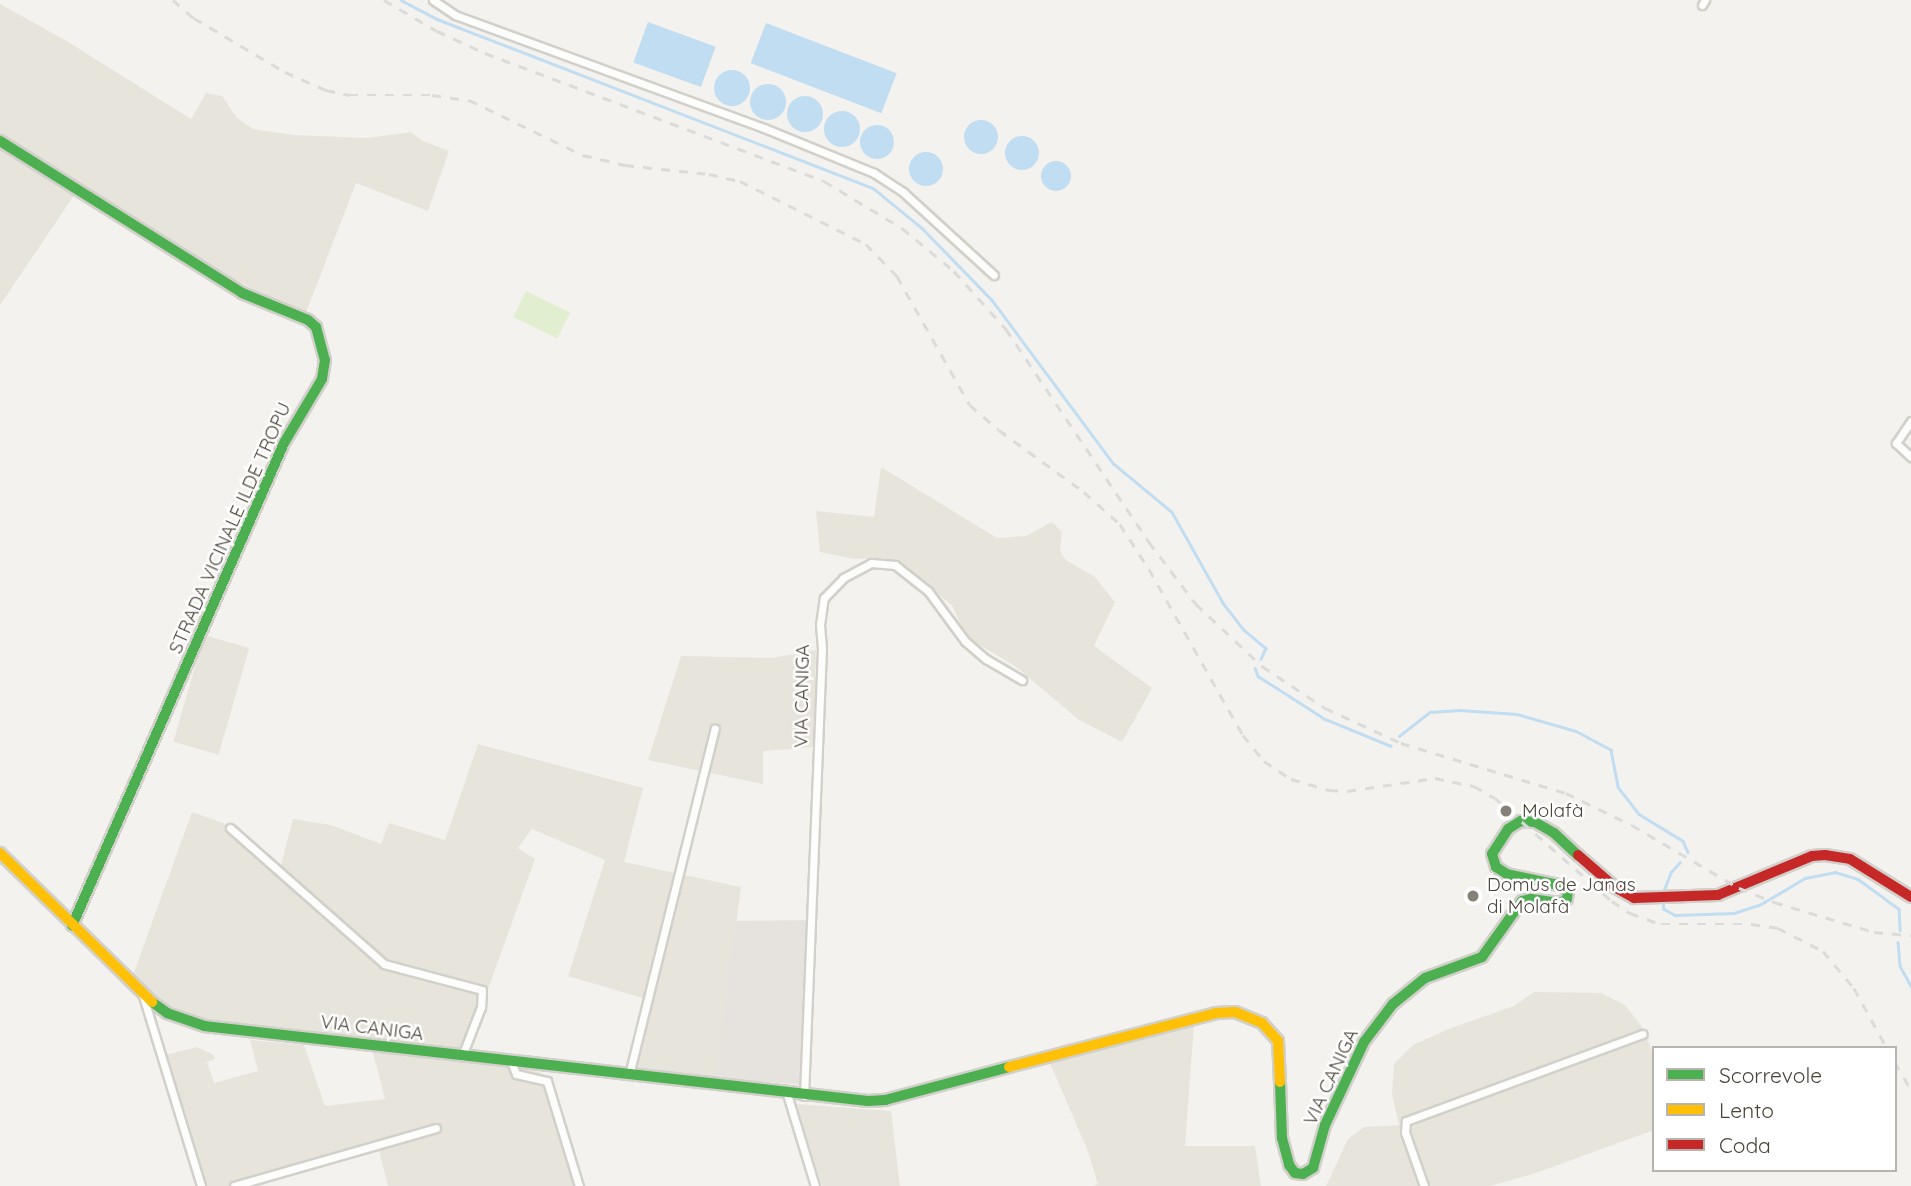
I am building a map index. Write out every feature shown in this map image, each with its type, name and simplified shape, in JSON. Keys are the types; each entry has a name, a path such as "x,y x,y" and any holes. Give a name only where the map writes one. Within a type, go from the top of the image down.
{"street":[{"path":"433,0 455,15 764,128 874,173 903,192 994,275"},
{"name":"STRADA VICINALE ILDE TROPU","path":"0,141 242,293 308,320 316,327 325,360 322,379 284,443 72,926"},
{"path":"1911,421 1896,443 1911,457"},
{"name":"VIA CANIGA","path":"804,1096 822,660 820,625 824,598 843,578 871,562 895,565 928,591 965,641 986,659 1022,680"},
{"path":"629,1075 715,727"},
{"name":"VIA CANIGA","path":"0,853 142,995 167,1013 204,1026 853,1101 885,1100 1216,1013 1235,1012 1262,1023 1278,1041 1280,1118 1286,1159 1295,1173 1307,1174 1313,1168 1325,1125 1364,1042 1393,1004 1425,978 1482,957 1522,901 1531,899 1560,903 1567,899 1568,891 1563,886 1507,874 1496,867 1494,849 1508,829 1521,821 1535,822 1554,833 1625,894 1654,900 1718,895 1812,856 1825,855 1850,859 1911,897"},
{"path":"230,828 384,964 482,990 481,1007 462,1056"},
{"path":"142,995 201,1186"},
{"path":"1424,1186 1405,1132 1406,1121 1642,1034"},
{"path":"511,1061 516,1074 547,1081 579,1186"},
{"path":"787,1094 815,1186"},
{"path":"234,1186 436,1128"}],"shaded area":[{"path":"0,4 65,40 191,119 206,93 222,96 237,118 253,129 294,135 368,138 411,132 421,140 449,151 428,211 356,183 305,315 230,277 81,185 0,305"},
{"path":"881,467 997,538 1026,536 1052,522 1062,532 1060,551 1066,560 1095,577 1115,602 1094,646 1152,688 1122,742 1079,720 1015,666 966,637 952,605 899,565 883,558 854,559 820,552 816,511 874,517"},
{"path":"204,635 249,648 219,755 173,742"},
{"path":"816,650 814,747 763,751 763,784 648,760 681,656 772,658"},
{"path":"478,744 643,788 624,862 741,887 716,1078 633,1069 646,999 568,976 605,860 532,829 518,848 535,859 465,1053 199,1018 156,999 133,975 192,812 223,823 280,869 293,819 331,825 381,844 389,823 445,840"},
{"path":"807,920 806,1085 716,1078 735,921"},
{"path":"1534,992 1601,993 1625,1005 1643,1028 1652,1051 1652,1131 1533,1174 1490,1186 1326,1186 1348,1139 1364,1127 1399,1125 1392,1095 1394,1064 1413,1045 1451,1028 1514,1006"},
{"path":"1194,1024 1185,1146 1255,1146 1261,1186 1092,1186 1098,1184 1087,1149 1049,1061"},
{"path":"250,1040 304,1045 325,1106 385,1099 372,1049 540,1072 575,1186 388,1186 377,1142 234,1186 207,1186 164,1055 197,1047 214,1055 215,1059 207,1062 214,1083 258,1071"},
{"path":"796,1104 891,1111 900,1186 822,1186"}],"green space":[{"path":"526,291 570,312 557,339 513,317"}],"water":[{"path":"648,22 716,47 701,87 633,62"},
{"path":"766,23 897,73 881,113 751,63"},
{"path":"732,70 744,76 750,88 744,100 732,106 720,100 714,88 720,76"},
{"path":"768,84 781,89 786,102 781,115 768,120 755,115 750,102 755,89"},
{"path":"805,96 818,101 823,114 818,127 805,132 792,127 787,114 792,101"},
{"path":"842,111 855,116 860,129 855,142 842,147 829,142 824,129 829,116"},
{"path":"981,120 993,125 998,137 993,149 981,154 969,149 964,137 969,125"},
{"path":"877,125 889,130 894,142 889,154 877,159 865,154 860,142 865,130"},
{"path":"1022,136 1034,141 1039,153 1034,165 1022,170 1010,165 1005,153 1010,141"},
{"path":"926,152 938,157 943,169 938,181 926,186 914,181 909,169 914,157"},
{"path":"1056,161 1067,165 1071,176 1067,187 1056,191 1045,187 1041,176 1045,165"}],"waterway":[{"path":"401,0 437,19 873,188 922,228 992,300 1114,464 1172,512 1223,603 1243,629 1266,648 1261,659"},
{"path":"1255,668 1258,676 1325,719 1391,746"},
{"path":"1399,736 1430,712 1459,710 1517,714 1576,731 1611,750 1618,787 1639,814 1683,841 1688,852"},
{"path":"1662,895 1671,872 1680,862"},
{"path":"1663,902 1664,909 1675,915 1734,913 1761,904 1805,878 1835,872 1858,879 1899,909 1900,930"},
{"path":"1898,942 1900,966 1911,986"}],"railway":[{"path":"173,0 194,18 285,72 326,90 349,95 432,95 469,100 583,155 625,165 709,174 740,181 866,244 897,276 970,405 999,430 1084,492 1120,524 1149,569 1243,735 1264,761 1291,779 1329,790 1347,791 1435,778 1474,786 1495,798 1612,901 1630,913 1661,924 1751,924 1778,928 1823,951 1854,988 1886,1046"},
{"path":"384,0 437,31 485,53 824,181 902,228 954,271 1006,329 1149,542 1196,604 1262,666 1325,708 1401,743 1566,793 1632,825 1739,888 1774,902 1874,932 1911,935"},
{"path":"1897,1066 1911,1090"}],"traffic: fast":[{"path":"0,141 242,293 308,320 316,327 325,360 322,379 284,443 72,926"},
{"path":"1280,1082 1282,1138 1289,1165 1295,1173 1303,1174 1313,1168 1325,1125 1364,1042 1393,1004 1425,978 1482,957 1522,901 1531,899 1560,903 1567,899 1568,891 1563,886 1507,874 1496,867 1492,854 1508,829 1521,821 1535,822 1554,833 1578,855"},
{"path":"152,1002 167,1013 204,1026 868,1101 885,1100 1009,1067"}],"traffic: slow":[{"path":"0,853 152,1002"},
{"path":"1009,1067 1216,1013 1235,1012 1262,1023 1278,1041 1280,1082"}],"traffic: jam":[{"path":"1578,855 1616,888 1634,898 1718,895 1812,856 1825,855 1850,859 1911,897"}],"place":[{"name":"Molafà","path":"1506,811"},
{"name":"Domus de Janas di Molafà","path":"1473,896"}]}
